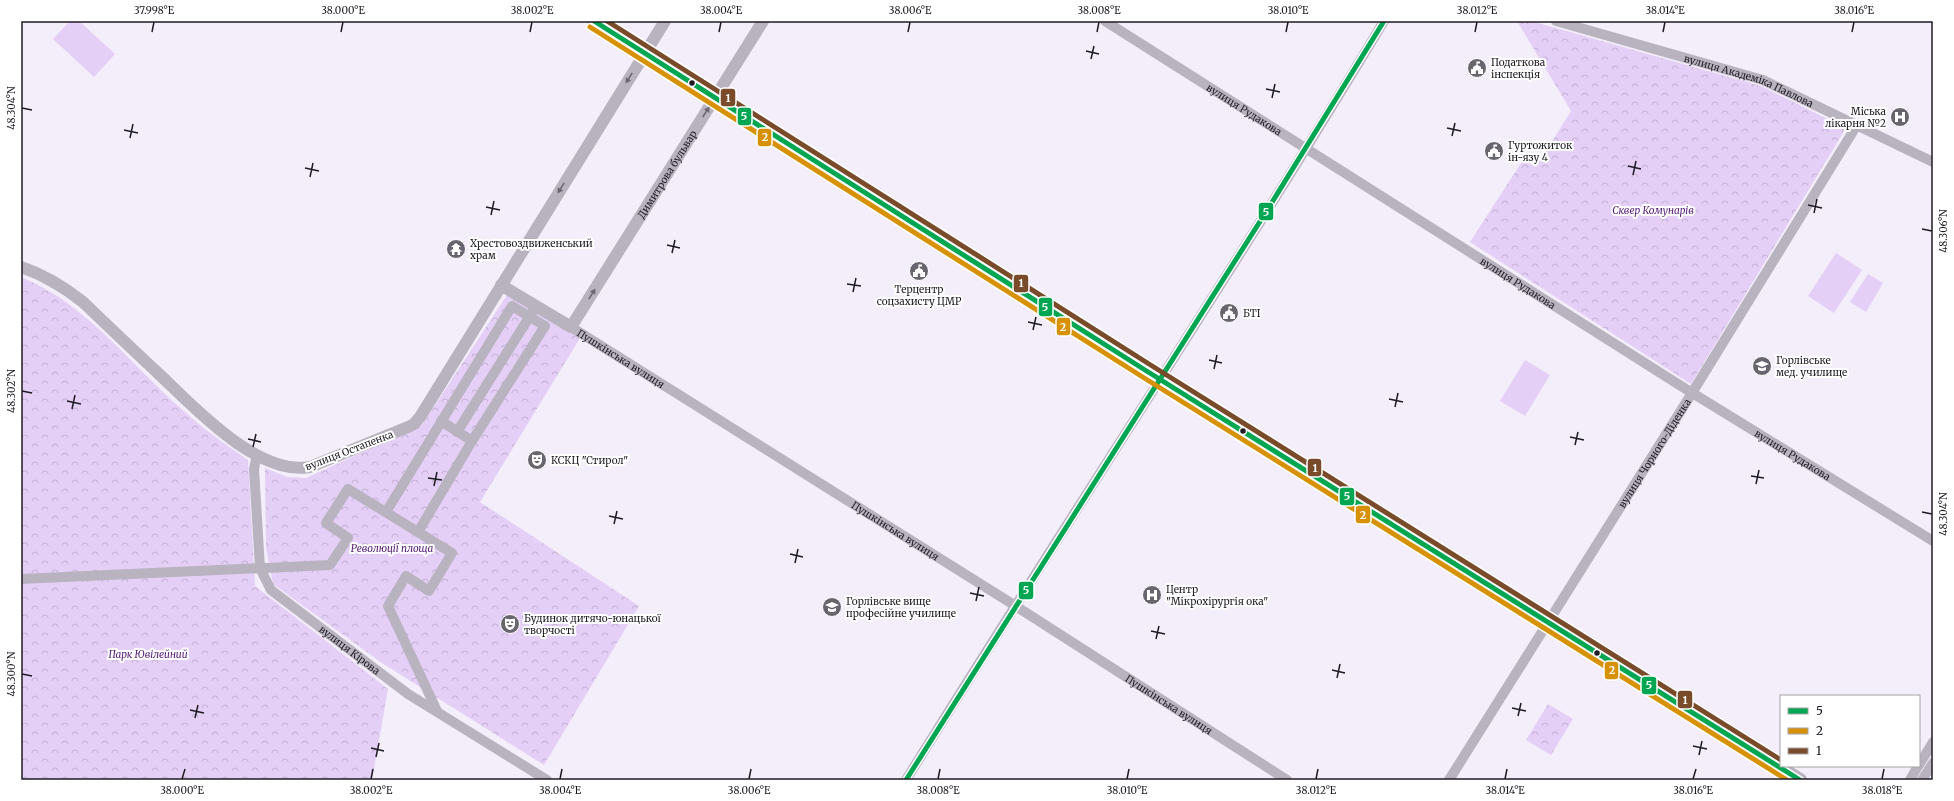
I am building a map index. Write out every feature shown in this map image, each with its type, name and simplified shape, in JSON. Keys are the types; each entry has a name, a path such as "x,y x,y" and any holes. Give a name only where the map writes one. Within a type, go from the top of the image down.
{"main road":[{"path":"594,21 1159,379 1800,780"}],"street":[{"path":"501,285 665,21"},
{"name":"Димитрова бульвар","path":"572,327 763,21"},
{"name":"вулиця Рудакова","path":"1105,21 1692,393 1933,541"},
{"path":"906,780 1014,605 1307,148 1384,21"},
{"name":"вулиця Академіка Павлова","path":"1556,21 1763,80 1933,162"},
{"name":"вулиця Чорного-Діденка","path":"1449,780 1692,393 1857,125"},
{"name":"вулиця Остапенка","path":"21,267 46,277 64,287 83,302 223,434 257,454 278,464 290,468 300,469 310,467 414,424 420,417 501,285"},
{"name":"Пушкінська вулиця","path":"501,285 572,327 1014,605 1287,780"},
{"path":"386,512 512,306 530,316 545,326 472,442 418,532"},
{"path":"457,432 537,306"},
{"path":"441,421 472,442"},
{"name":"вулиця Кірова","path":"257,454 254,469 260,568 271,590 408,694 547,780"},
{"path":"21,579 330,565 348,538 326,523 348,489 452,553 428,591 406,576 388,606 437,711"},
{"path":"1920,763 1933,742"},
{"path":"1922,780 1933,763"},
{"path":"1910,780 1918,767"}],"green space":[{"path":"70,21 79,21 115,54 94,77 53,39"},
{"name":"Сквер Комунарів","path":"1517,21 1531,21 1761,86 1846,128 1691,384 1470,242 1523,160 1536,167 1571,111"},
{"path":"1836,253 1862,270 1834,313 1808,296"},
{"path":"1868,274 1883,283 1866,312 1850,302"},
{"name":"Парк Ювілейний","path":"21,277 44,288 86,317 186,413 248,460 255,586 388,689 372,780 21,780"},
{"name":"Революції площа","path":"507,295 580,338 480,502 639,606 544,765 382,663 273,584 266,548 265,468 287,477 306,478 422,425"},
{"path":"1525,360 1550,375 1525,416 1500,401"},
{"path":"1548,704 1573,719 1551,755 1526,740"}],"transit line":[{"name":"5","path":"594,21 1145,370 1800,780"},
{"name":"1","path":"607,21 1149,364 1780,759"},
{"name":"5","path":"906,780 1266,212 1384,21"},
{"name":"2","path":"590,27 1141,376 1787,780"}],"place":[{"name":"Податкова інспекція","path":"1477,68"},
{"name":"Міська лікарня №2","path":"1900,117"},
{"name":"Гуртожиток ін-язу 4","path":"1494,151"},
{"name":"Хрестовоздвиженський храм","path":"456,249"},
{"name":"Терцентр соцзахисту ЦМР","path":"919,271"},
{"name":"БТІ","path":"1229,313"},
{"name":"Горлівське мед. училище","path":"1762,366"},
{"name":"КСКЦ \"Стирол\"","path":"537,460"},
{"name":"Центр \"Мікрохірургія ока\"","path":"1152,595"},
{"name":"Горлівське вище професійне училище","path":"832,607"},
{"name":"Будинок дитячо-юнацької творчості","path":"510,624"}]}
